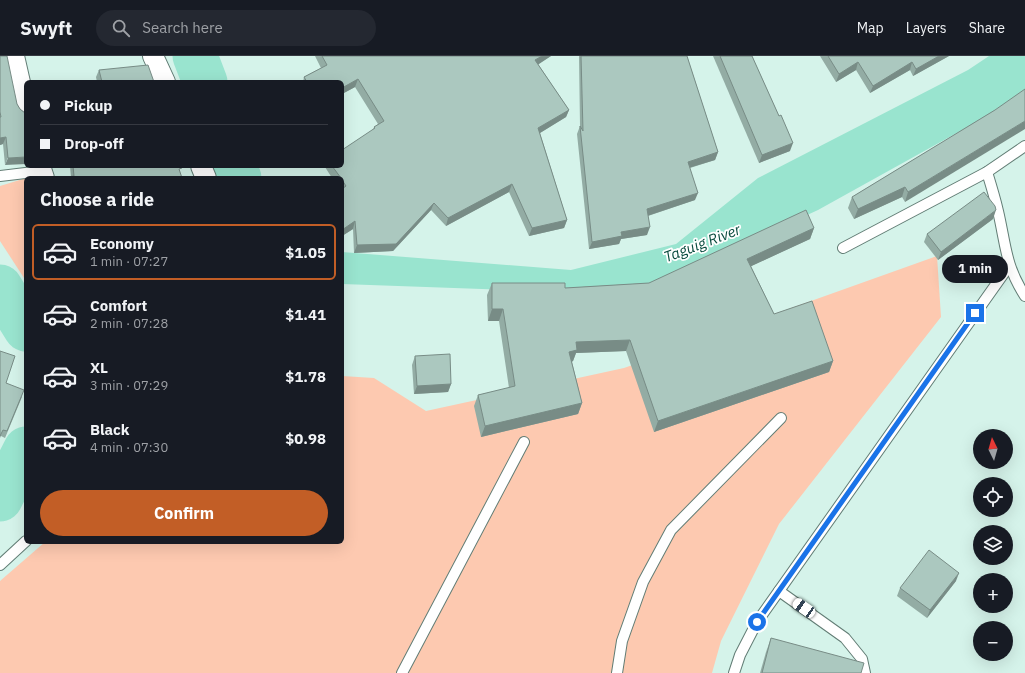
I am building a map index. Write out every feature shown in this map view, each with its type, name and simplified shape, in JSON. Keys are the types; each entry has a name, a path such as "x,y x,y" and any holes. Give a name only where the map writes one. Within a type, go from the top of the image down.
{"street":[{"path":"14,56 24,100"},
{"path":"153,56 164,80"}],"lane":[{"path":"843,248 987,172 1025,146"},
{"path":"0,176 42,172"},
{"path":"987,172 998,212 1009,266 1015,281 1025,296"},
{"path":"734,673 740,655 757,622 1009,266"},
{"path":"617,673 622,641 643,582 671,530 781,418"},
{"path":"402,673 524,442"},
{"path":"0,565 24,543"},
{"path":"779,591 846,638 862,659 865,673"}],"shaded area":[{"path":"24,179 24,278 0,241 0,186"},
{"path":"937,256 941,317 779,524 721,641 712,673 0,673 0,581 43,544 344,544 344,376 374,378 426,411 624,368"}],"water":[{"name":"Taguig River","path":"989,56 1025,56 1025,92 1000,109 818,210 642,291 591,293 344,284 344,252 571,270 676,244 758,178 968,70"}],"building":[{"path":"0,56 7,56 17,104 24,112 24,157 8,158 6,137 0,138"},
{"path":"322,56 542,56 535,60 569,110 538,128 567,220 532,228 512,184 448,218 434,203 396,244 357,245 355,221 344,229 344,188 346,186 344,183 344,176 340,176 334,168 344,168 344,149 384,121 358,79 344,87 344,80 306,80 304,77 327,65"},
{"path":"581,56 687,56 718,152 688,162 698,193 647,209 650,227 621,232 622,236 592,242 580,126 583,131"},
{"path":"720,56 752,56 793,143 762,155"},
{"path":"828,56 939,56 916,69 912,62 873,86 858,62 839,74"},
{"path":"148,65 153,80 102,80 99,70"},
{"path":"1025,89 1025,121 908,192 905,187 858,209 852,197 995,110"},
{"path":"73,168 182,168 179,169 181,176 74,176"},
{"path":"984,192 995,206 996,210 941,252 927,234"},
{"path":"806,210 814,228 747,259 774,314 812,301 833,361 658,421 630,340 576,342 577,350 569,352 582,403 485,426 478,395 515,386 503,309 492,309 492,283 565,283 565,288 649,283"},
{"path":"0,351 15,356 6,383 24,390 7,431 3,430 0,436"},
{"path":"450,354 451,384 417,386 415,356"},
{"path":"929,550 959,573 930,610 900,588"},
{"path":"771,638 864,663 861,673 762,673"}],"waterway":[{"path":"195,56 204,80"},
{"path":"235,168 238,176"},
{"path":"0,287 24,326"},
{"path":"0,499 24,453"}],"route":[{"path":"757,622 975,313"}]}
